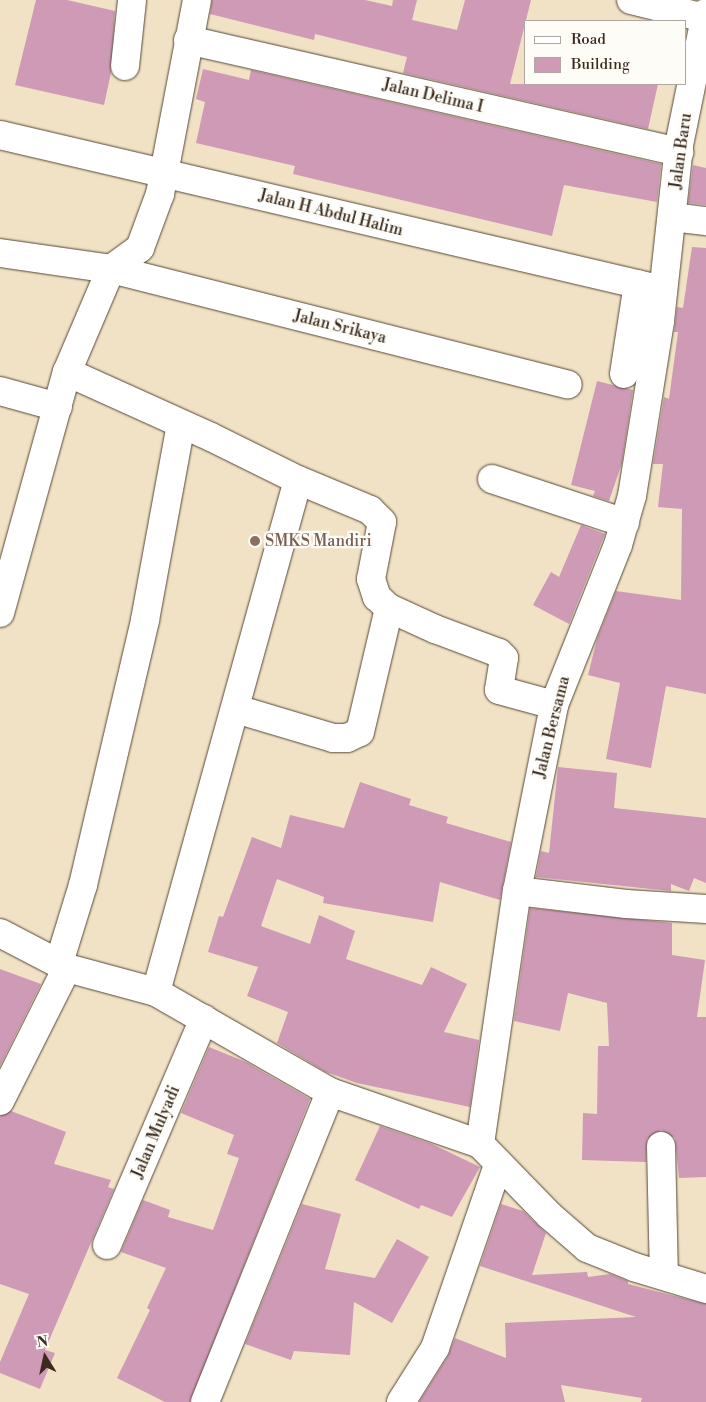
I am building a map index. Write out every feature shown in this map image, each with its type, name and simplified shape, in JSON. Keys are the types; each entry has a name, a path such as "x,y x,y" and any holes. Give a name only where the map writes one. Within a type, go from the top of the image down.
{"street":[{"path":"125,66 132,0"},
{"path":"0,613 67,372 111,269 140,248 164,172 197,0"},
{"path":"631,0 706,15"},
{"name":"Jalan Baru","path":"651,287 672,217 678,152 706,15"},
{"name":"Jalan Delima I","path":"188,40 678,152"},
{"name":"Jalan H Abdul Halim","path":"0,134 651,287"},
{"path":"672,217 706,221"},
{"name":"Jalan Srikaya","path":"0,253 111,269 568,385"},
{"path":"624,374 651,287"},
{"name":"Jalan Bersama","path":"480,1144 517,891 554,705 625,523 639,458 651,287"},
{"path":"67,372 298,480 370,510 382,522 371,578 377,597 390,608 499,653 504,658 500,690 554,705"},
{"path":"0,391 58,408"},
{"path":"0,1101 63,965 143,630 181,424"},
{"path":"492,479 625,523"},
{"path":"156,992 298,480"},
{"path":"236,709 333,738 347,738 360,732 390,608"},
{"path":"517,891 626,904 706,909"},
{"path":"0,933 63,965 156,992 330,1092 480,1144 498,1165 587,1248 634,1267 706,1289"},
{"name":"Jalan Mulyadi","path":"107,1245 204,1019"},
{"path":"205,1402 330,1092"},
{"path":"660,1146 664,1275"},
{"path":"400,1402 435,1348 498,1165"}],"building":[{"path":"36,0 67,0 115,11 111,73 104,105 15,85"},
{"path":"212,0 365,0 392,6 393,0 417,0 412,20 457,30 465,0 531,0 526,20 524,20 524,28 510,84 658,85 648,129 403,73 407,57 315,34 314,40 210,14"},
{"path":"203,69 249,80 251,70 661,164 657,202 564,185 552,236 293,174 295,166 196,143 205,102 196,99"},
{"path":"693,165 706,168 706,205 688,203"},
{"path":"692,247 706,248 706,694 666,686 651,768 606,759 620,683 588,675 597,639 616,591 681,600 682,509 658,507 663,464 653,464 664,397 669,399 678,332 674,332 677,307 683,308"},
{"path":"597,381 633,390 622,463 609,501 593,496 595,491 571,485"},
{"path":"581,525 605,534 569,624 533,605 551,572 559,577"},
{"path":"558,767 617,773 614,808 706,818 706,883 694,878 689,891 671,884 671,891 536,877 541,851 549,853"},
{"path":"360,782 411,799 409,805 448,817 446,823 511,842 500,900 440,882 433,922 323,903 324,897 277,879 261,926 310,944 319,915 355,931 346,959 422,985 431,967 467,984 444,1032 479,1040 470,1107 357,1083 326,1072 277,1043 288,1012 247,996 258,967 208,952 219,916 223,917 252,837 281,848 290,815 344,828"},
{"path":"530,908 672,923 672,955 705,960 697,1017 706,1017 706,1177 679,1178 675,1138 661,1130 647,1139 646,1162 582,1160 583,1113 597,1114 598,1046 609,1046 607,1003 568,993 560,1031 514,1021"},
{"path":"0,969 41,984 0,1066"},
{"path":"209,1047 246,1062 310,1099 190,1402 165,1402 117,1378 150,1310 147,1308 166,1268 121,1252 143,1200 170,1210 168,1217 213,1230 239,1158 227,1154 234,1135 181,1113"},
{"path":"11,1111 66,1132 54,1164 111,1180 108,1187 114,1189 45,1350 55,1353 40,1389 0,1373 0,1362 29,1294 0,1284 0,1116"},
{"path":"380,1126 432,1144 480,1167 452,1217 421,1205 419,1209 355,1180"},
{"path":"302,1204 341,1214 325,1269 375,1278 397,1239 429,1257 392,1323 354,1302 350,1355 294,1351 291,1360 245,1344"},
{"path":"501,1204 523,1211 546,1233 532,1275 587,1272 588,1277 610,1274 628,1281 628,1284 706,1304 706,1402 641,1402 642,1398 561,1385 565,1402 419,1402 448,1356 455,1338 506,1358 505,1323 636,1317 480,1266"}],"place":[{"name":"SMKS Mandiri","path":"255,541"}]}
